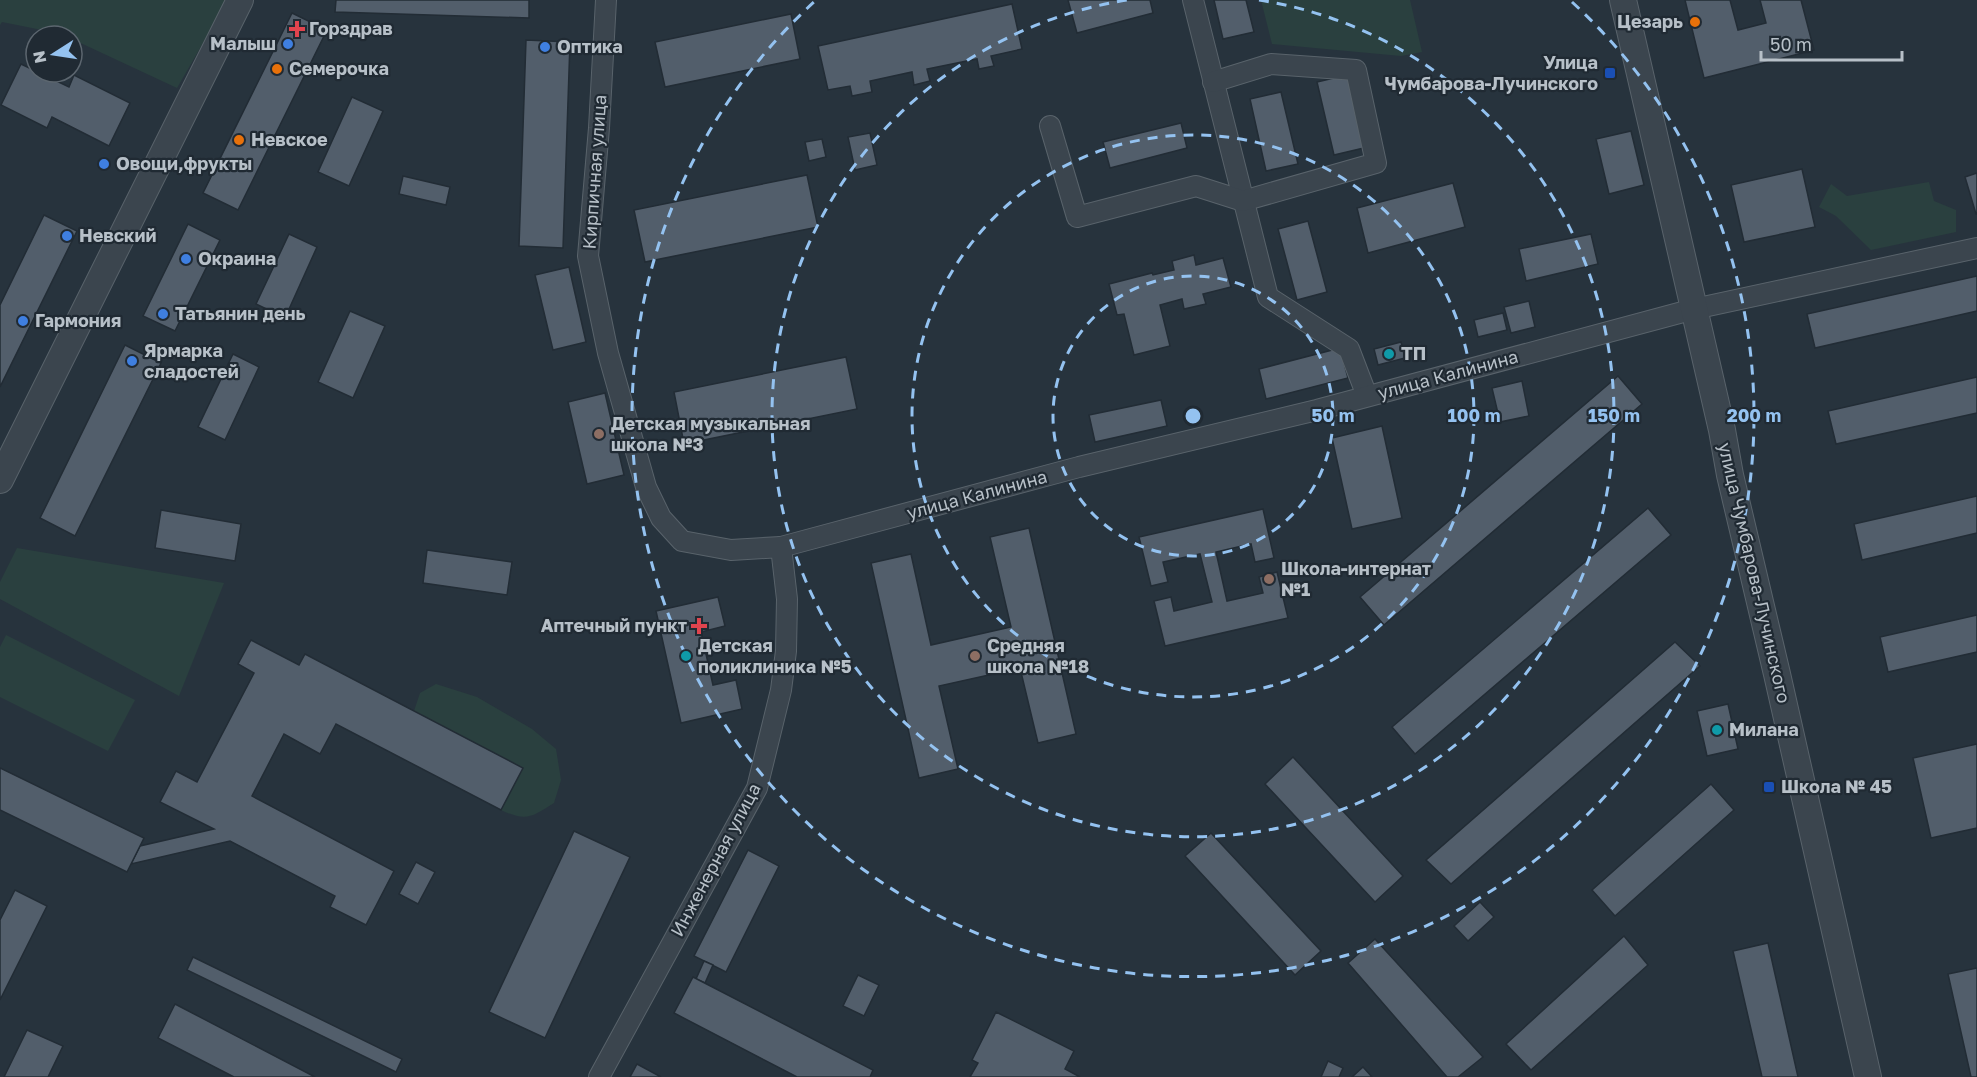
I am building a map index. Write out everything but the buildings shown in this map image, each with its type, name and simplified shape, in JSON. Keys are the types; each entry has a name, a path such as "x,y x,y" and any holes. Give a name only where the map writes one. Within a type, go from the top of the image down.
{"street":[{"path":"0,480 240,0"},
{"name":"Кирпичная улица","path":"606,0 599,128 588,255 608,352 646,487 661,518 682,541 731,550 781,547"},
{"path":"1193,0 1268,297 1349,349 1367,396"},
{"name":"улица Чумбарова-Лучинского","path":"1623,0 1868,1077"},
{"path":"1050,126 1077,217 1196,186 1243,201 1376,163 1356,70 1271,64 1213,82"},
{"name":"улица Калинина","path":"781,547 1079,467 1194,441 1694,309 1977,248"},
{"name":"Инженерная улица","path":"599,1077 757,788 781,690 786,651 787,599 781,547"}],"green space":[{"path":"0,0 228,0 177,88 84,45 84,24 24,24 24,26 2,22 0,25"},
{"path":"1261,0 1410,0 1422,52 1401,56 1272,44"},
{"path":"1929,182 1934,201 1956,210 1956,232 1871,250 1836,216 1819,207 1831,184 1847,196"},
{"path":"17,548 224,583 179,696 0,599 0,582"},
{"path":"6,635 135,700 108,751 0,697 0,647"},
{"path":"436,684 477,697 532,729 556,749 561,780 554,803 534,815 523,817 501,810 523,768 414,711 420,693"}],"place":[{"name":"Цезарь","path":"1695,22"},
{"name":"Горздрав","path":"297,29"},
{"name":"Малыш","path":"288,44"},
{"name":"Оптика","path":"545,47"},
{"name":"Семерочка","path":"277,69"},
{"name":"Улица Чумбарова-Лучинского","path":"1610,73"},
{"name":"Невское","path":"239,140"},
{"name":"Овощи,фрукты","path":"104,164"},
{"name":"Невский","path":"67,236"},
{"name":"Окраина","path":"186,259"},
{"name":"Татьянин день","path":"163,314"},
{"name":"Гармония","path":"23,321"},
{"name":"ТП","path":"1389,354"},
{"name":"Ярмарка сладостей","path":"132,361"},
{"name":"Детская музыкальная школа №3","path":"599,434"},
{"name":"Школа-интернат №1","path":"1269,579"},
{"name":"Аптечный пункт","path":"699,626"},
{"name":"Детская поликлиника №5","path":"686,656"},
{"name":"Средняя школа №18","path":"975,656"},
{"name":"Милана","path":"1717,730"},
{"name":"Школа № 45","path":"1769,787"}]}
